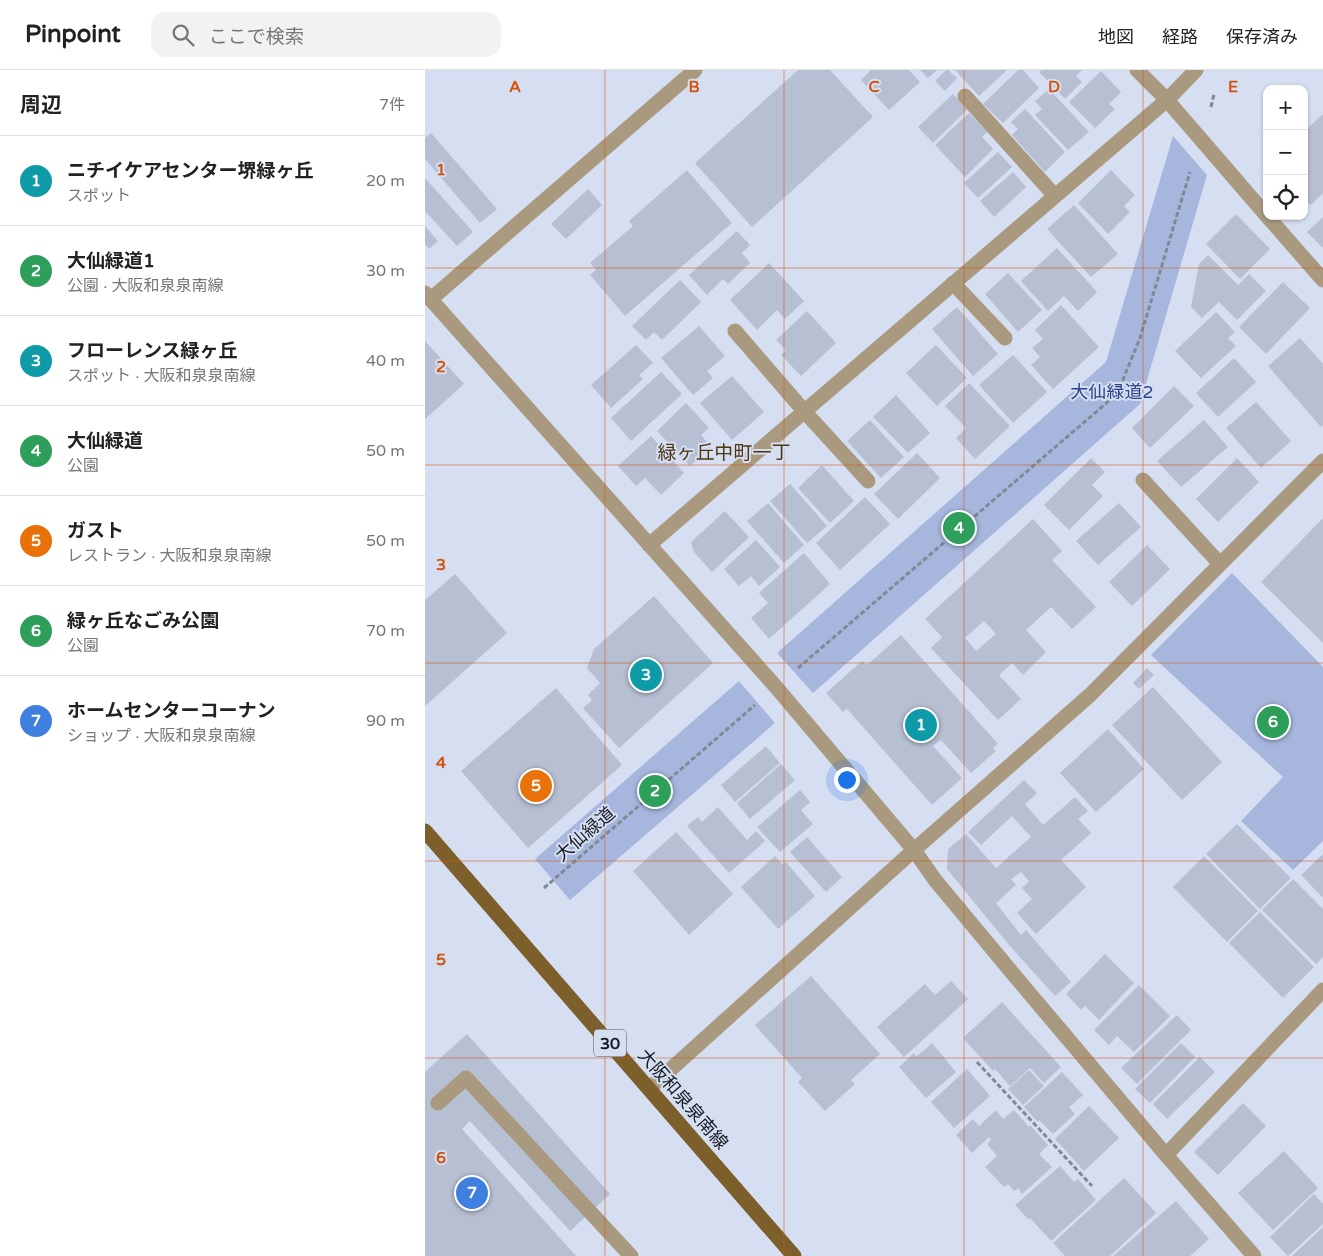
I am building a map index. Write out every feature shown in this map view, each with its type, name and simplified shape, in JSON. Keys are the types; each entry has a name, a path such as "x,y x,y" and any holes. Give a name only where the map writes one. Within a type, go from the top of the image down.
{"main road":[{"name":"大阪和泉泉南線","path":"425,831 794,1256"}],"street":[{"path":"695,70 428,296 776,687 914,850 935,880 1166,1155 1254,1256"},
{"path":"1137,70 1167,100 1263,211"},
{"path":"649,545 1167,100 1196,70"},
{"path":"965,96 1055,196"},
{"path":"1270,220 1323,280"},
{"path":"953,283 1005,338"},
{"path":"735,331 868,482"},
{"path":"650,1088 914,850 1090,695 1323,461"},
{"path":"1143,480 1220,564"},
{"path":"1166,1155 1323,990"},
{"path":"438,1103 466,1078 631,1256"}],"path":[{"path":"794,671 1117,394 1140,338 1191,170"},
{"name":"大仙緑道","path":"544,888 757,702"},
{"path":"977,1062 1092,1186"}],"green space":[{"name":"大仙緑道2","path":"1173,136 1207,175 1140,404 813,693 777,653 1106,362"},
{"path":"1232,573 1323,667 1323,841 1293,870 1241,821 1283,777 1151,655"},
{"path":"739,681 775,723 570,900 535,859"}],"building":[{"path":"798,70 830,70 873,117 752,227 695,163"},
{"path":"871,70 909,70 920,82 889,110 861,80"},
{"path":"920,70 937,70 928,78"},
{"path":"946,70 957,78 945,91 935,81"},
{"path":"955,70 1007,70 979,96"},
{"path":"1018,70 1023,70 1039,88 1003,123 983,104"},
{"path":"1042,70 1082,70 1076,76 1082,82 1065,99 1039,72"},
{"path":"1101,71 1121,92 1109,104 1115,109 1095,128 1069,102"},
{"path":"1049,89 1089,132 1068,150 1035,115 1042,109 1035,101"},
{"path":"953,94 968,109 933,143 918,127"},
{"path":"1025,109 1065,152 1045,172 1012,135 1018,129 1011,122"},
{"path":"969,113 987,132 982,137 993,149 965,177 935,145"},
{"path":"1323,114 1323,193 1311,205 1308,202 1308,128"},
{"path":"431,133 497,209 480,223 425,159 425,138"},
{"path":"998,152 1012,167 978,198 964,183"},
{"path":"687,170 732,223 625,316 590,275 596,270 590,263 633,226 629,221"},
{"path":"1111,170 1135,195 1124,206 1130,212 1108,234 1078,203"},
{"path":"1013,172 1026,187 994,217 980,201"},
{"path":"425,178 473,232 457,246 425,211"},
{"path":"588,189 602,205 566,239 551,224"},
{"path":"1074,205 1118,254 1091,277 1047,229"},
{"path":"1236,214 1270,249 1240,279 1206,244"},
{"path":"1323,217 1323,248 1307,232"},
{"path":"425,226 438,241 429,249 425,244"},
{"path":"737,231 750,245 742,253 750,263 728,284 723,279 707,295 689,275"},
{"path":"1057,248 1097,292 1078,311 1064,296 1048,311 1021,281"},
{"path":"1208,255 1238,285 1249,274 1266,291 1237,320 1219,302 1202,318 1191,307 1199,264"},
{"path":"769,263 804,301 785,319 777,310 757,330 730,300"},
{"path":"1008,273 1042,310 1018,332 985,294"},
{"path":"680,280 701,302 662,340 654,332 646,340 632,326"},
{"path":"1283,282 1310,308 1266,354 1239,327"},
{"path":"1061,305 1099,347 1053,389 1031,365 1040,357 1032,348 1043,339 1035,330"},
{"path":"957,307 998,354 973,376 932,329"},
{"path":"807,311 836,343 801,376 781,355 786,350 776,340"},
{"path":"1216,312 1235,332 1228,338 1236,346 1201,378 1175,351"},
{"path":"699,326 725,356 707,371 713,378 693,395 661,358"},
{"path":"1300,338 1323,364 1323,425 1321,427 1268,366"},
{"path":"425,341 464,384 425,419"},
{"path":"636,345 653,363 639,375 643,379 611,408 591,385"},
{"path":"936,345 967,378 937,406 906,373"},
{"path":"1013,355 1047,392 1013,423 979,385"},
{"path":"1234,358 1256,382 1218,417 1196,393"},
{"path":"661,372 682,394 631,441 611,418"},
{"path":"732,376 764,412 732,440 700,403"},
{"path":"969,383 1010,426 975,459 956,438 966,428 945,406"},
{"path":"1174,386 1194,406 1150,448 1132,428"},
{"path":"896,395 930,433 908,453 873,417"},
{"path":"1256,402 1291,441 1261,468 1226,428"},
{"path":"686,403 709,428 701,435 711,447 690,466 657,431"},
{"path":"870,420 904,457 881,478 847,441"},
{"path":"1204,420 1228,447 1181,487 1157,461"},
{"path":"651,436 684,473 661,495 645,478 636,486 618,466"},
{"path":"917,453 940,478 898,519 874,494"},
{"path":"1091,458 1105,472 1092,485 1103,496 1069,530 1044,505"},
{"path":"1237,458 1259,482 1218,522 1196,499"},
{"path":"822,465 854,501 830,523 798,488"},
{"path":"790,484 827,526 807,543 770,501"},
{"path":"865,497 890,524 840,570 816,543"},
{"path":"768,503 804,545 784,563 747,521"},
{"path":"1119,503 1141,527 1098,565 1076,541"},
{"path":"725,511 749,537 712,572 694,552 691,542"},
{"path":"1323,518 1323,643 1261,582"},
{"path":"1033,519 1062,551 1052,560 1096,607 1072,629 1051,607 1026,630 1046,652 1023,675 1012,663 999,675 1021,699 998,720 931,648 942,637 925,619","holes":["984,621 996,634 976,651 965,638"]},
{"path":"756,540 780,567 759,586 751,576 739,586 724,569"},
{"path":"1147,545 1170,569 1132,606 1109,582"},
{"path":"804,553 830,584 769,639 751,618 768,603 759,593"},
{"path":"455,574 507,633 425,706 425,600"},
{"path":"654,596 713,663 619,748 583,708 592,700 588,695 600,683 587,668 594,649"},
{"path":"901,635 998,744 993,748 996,751 971,773 941,740 933,746 962,778 932,805 847,709 843,712 826,693 862,661 867,665"},
{"path":"1147,668 1154,675 1139,689 1133,683"},
{"path":"1153,687 1222,762 1182,800 1112,725"},
{"path":"556,688 622,765 528,848 461,771"},
{"path":"1108,729 1144,769 1096,812 1060,773"},
{"path":"766,746 780,763 735,802 721,785"},
{"path":"781,764 795,780 750,819 737,803"},
{"path":"1024,780 1037,793 1025,804 1043,825 1075,797 1088,811 1078,819 1091,833 1061,860 1086,887 1036,934 1017,913 1032,899 1022,888 1029,881 1021,872 1011,879 1016,885 996,903 1021,935 1026,930 1071,982 1055,996 1009,945 947,869 948,849 966,834 996,868 1031,837 1012,816 981,845 968,832"},
{"path":"800,790 810,802 801,810 813,824 780,852 757,827"},
{"path":"718,807 747,840 756,831 765,841 729,873 687,826 698,817 702,822"},
{"path":"1237,824 1291,878 1260,909 1206,854"},
{"path":"676,832 733,894 689,935 633,871"},
{"path":"807,837 842,877 826,892 790,852"},
{"path":"1323,854 1323,898 1301,875"},
{"path":"775,856 782,864 786,862 815,896 778,929 741,887"},
{"path":"1204,856 1258,911 1227,942 1173,887"},
{"path":"1293,879 1323,909 1323,957 1316,964 1262,910"},
{"path":"1260,912 1314,967 1283,998 1229,943"},
{"path":"1105,954 1134,983 1099,1020 1085,1006 1081,1010 1066,994"},
{"path":"811,976 880,1054 851,1080 855,1084 825,1111 798,1082 802,1078 755,1025"},
{"path":"951,981 968,999 904,1057 877,1027 925,984 935,995"},
{"path":"1139,985 1170,1016 1134,1052 1117,1036 1109,1045 1094,1030"},
{"path":"1002,1002 1061,1067 1044,1083 1030,1068 1010,1086 995,1069 993,1071 963,1038"},
{"path":"1177,1015 1191,1030 1137,1084 1121,1068"},
{"path":"467,1034 610,1194 570,1231 470,1121 462,1129 576,1256 425,1256 425,1072"},
{"path":"932,1043 956,1072 926,1098 899,1067 914,1053 916,1057"},
{"path":"1181,1043 1195,1057 1150,1103 1135,1089"},
{"path":"1200,1057 1215,1072 1167,1119 1153,1104"},
{"path":"967,1069 990,1096 954,1128 931,1102"},
{"path":"1029,1070 1044,1086 1023,1105 1008,1089"},
{"path":"1062,1072 1083,1095 1069,1107 1075,1114 1053,1134 1024,1107"},
{"path":"1243,1103 1266,1126 1218,1175 1194,1152"},
{"path":"1089,1106 1119,1138 1084,1171 1055,1139"},
{"path":"996,1110 1003,1119 1014,1110 1048,1145 1039,1154 1052,1167 1022,1194 1018,1188 1014,1191 1008,1184 1004,1187 985,1167 997,1156 987,1144 991,1140 989,1137 972,1153 956,1135 973,1119 979,1126"},
{"path":"1284,1151 1318,1188 1273,1230 1238,1193"},
{"path":"1060,1166 1074,1182 1078,1179 1096,1200 1051,1241 1015,1205"},
{"path":"1124,1178 1156,1213 1110,1256 1065,1256 1053,1243"},
{"path":"1314,1194 1323,1204 1323,1224 1288,1256 1270,1237"},
{"path":"1176,1201 1209,1239 1190,1256 1113,1256"},
{"path":"1323,1227 1323,1256 1292,1256"}],"place":[{"name":"大仙緑道","path":"959,528"},
{"name":"フローレンス緑ヶ丘","path":"646,675"},
{"name":"緑ヶ丘なごみ公園","path":"1273,722"},
{"name":"ニチイケアセンター堺緑ヶ丘","path":"921,725"},
{"name":"ガスト","path":"536,786"},
{"name":"大仙緑道1","path":"655,791"},
{"name":"ホームセンターコーナン","path":"472,1193"}],"district":[{"name":"緑ヶ丘中町一丁","path":"724,452"}]}
